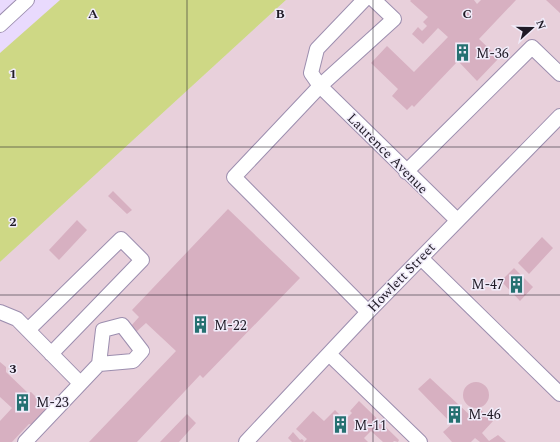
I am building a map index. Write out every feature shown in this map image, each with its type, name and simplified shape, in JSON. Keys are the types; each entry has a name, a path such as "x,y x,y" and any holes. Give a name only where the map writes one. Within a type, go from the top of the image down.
{"street":[{"path":"0,25 27,0"},
{"name":"Laurence Avenue","path":"364,0 317,49 311,73 320,86 406,172 457,220"},
{"path":"368,312 234,177 320,86 394,20 374,0"},
{"path":"406,172 532,47 560,74"},
{"name":"Howlett Street","path":"246,442 368,312 560,116"},
{"path":"28,330 121,239 142,260 51,354"},
{"path":"421,258 560,394"},
{"path":"0,312 17,320 80,383"},
{"path":"329,354 420,442"},
{"path":"26,442 99,364"}],"shaded area":[{"path":"286,0 560,0 560,442 0,442 0,262"}],"green space":[{"path":"60,0 286,0 0,262 0,53"}],"building":[{"name":"M-36","path":"474,0 477,4 481,0 516,0 479,39 499,58 477,81 458,61 414,107 412,105 407,110 392,96 398,89 371,63 387,46 414,72 448,37 438,28 423,44 412,34 418,27 422,31 427,26 423,22 428,17 410,1"},
{"path":"546,0 560,0 560,13"},
{"path":"113,191 132,210 127,214 108,196"},
{"name":"M-22","path":"228,209 300,278 203,378 200,375 137,442 89,442 176,351 146,323 136,332 130,327 139,317 132,310"},
{"path":"77,220 87,230 59,260 49,250"},
{"path":"542,237 553,248 529,274 518,263"},
{"name":"M-47","path":"514,268 533,287 520,301 501,281"},
{"name":"M-23","path":"0,362 6,367 6,372 28,393 31,392 47,408 32,425 29,424 12,442 0,442 0,421 12,408 0,397"},
{"name":"M-46","path":"430,378 473,418 481,410 493,421 482,433 489,441 498,435 506,442 480,442 475,438 471,442 452,442 443,432 452,424 418,389"},
{"path":"476,382 485,386 489,395 485,404 476,408 467,404 463,395 467,386"},
{"name":"M-11","path":"359,401 399,440 398,442 383,442 371,431 364,438 368,442 304,442 307,439 296,429 313,411 324,421 335,410 345,420 352,413 350,411"},
{"path":"187,414 196,423 179,442 160,442"},
{"path":"293,432 300,440 302,439 304,441 292,442 288,438"}],"place":[{"name":"M-36","path":"463,53"},
{"name":"M-47","path":"517,284"},
{"name":"M-22","path":"201,325"},
{"name":"M-23","path":"23,402"},
{"name":"M-46","path":"455,414"},
{"name":"M-11","path":"341,425"}]}
